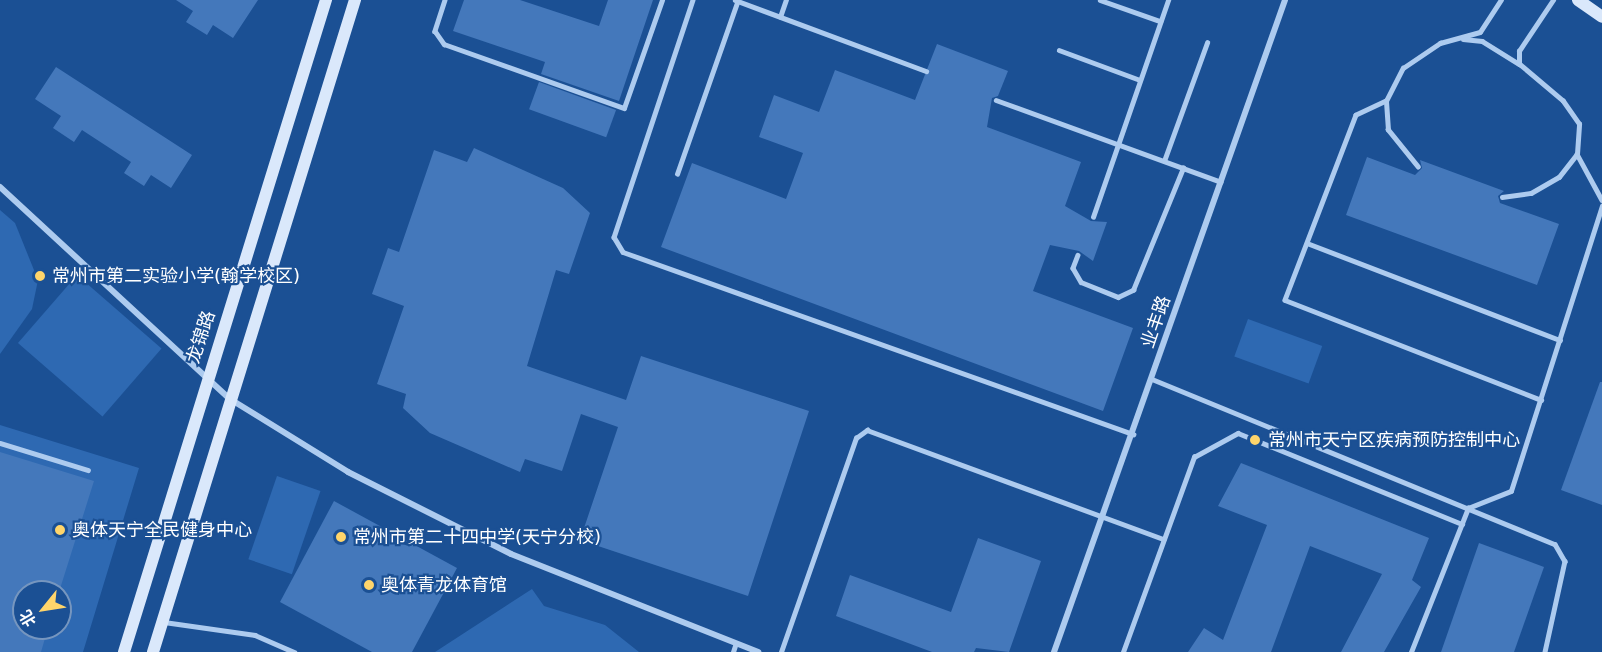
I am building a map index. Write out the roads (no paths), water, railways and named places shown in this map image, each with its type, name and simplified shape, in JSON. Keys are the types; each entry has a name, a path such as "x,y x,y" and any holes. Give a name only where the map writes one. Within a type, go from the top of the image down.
{"main road":[{"name":"龙锦路","path":"124,652 326,0"},
{"path":"153,652 355,0"},
{"path":"1578,0 1602,17"}],"street":[{"name":"业丰路","path":"1054,652 1285,0"},
{"path":"0,188 208,376 230,399 348,472 511,554 758,652"}],"lane":[{"path":"445,0 435,31 444,44 624,108 662,0"},
{"path":"693,0 614,237 623,252 1132,434"},
{"path":"677,174 737,0 926,72"},
{"path":"780,17 786,0"},
{"path":"1100,0 1113,2 1160,21"},
{"path":"1093,217 1168,0"},
{"path":"1418,167 1388,130 1386,101 1403,68 1458,38 1480,32 1502,0"},
{"path":"1519,64 1519,51 1553,0"},
{"path":"1458,38 1482,41 1519,64 1563,101 1579,124 1577,154 1602,200"},
{"path":"1164,161 1207,43"},
{"path":"1059,50 1140,80"},
{"path":"996,100 1221,182"},
{"path":"1386,101 1356,115 1286,300 1541,399"},
{"path":"1502,197 1531,193 1558,177 1577,154"},
{"path":"1078,255 1073,268 1081,282 1118,297 1133,290 1183,168"},
{"path":"1411,652 1468,508 1511,491 1602,206"},
{"path":"1307,243 1560,340"},
{"path":"1152,379 1555,544 1565,561 1545,652"},
{"path":"781,652 856,438 867,430 1164,538"},
{"path":"1123,652 1194,457 1238,433 1462,524"},
{"path":"0,443 87,470"},
{"path":"162,622 255,635 294,652"},
{"path":"733,652 736,643"}],"place":[{"name":"常州市第二实验小学(翰学校区)","path":"40,276"},
{"name":"常州市天宁区疾病预防控制中心","path":"1255,440"},
{"name":"奥体天宁全民健身中心","path":"60,530"},
{"name":"常州市第二十四中学(天宁分校)","path":"341,537"},
{"name":"奥体青龙体育馆","path":"369,585"}]}
